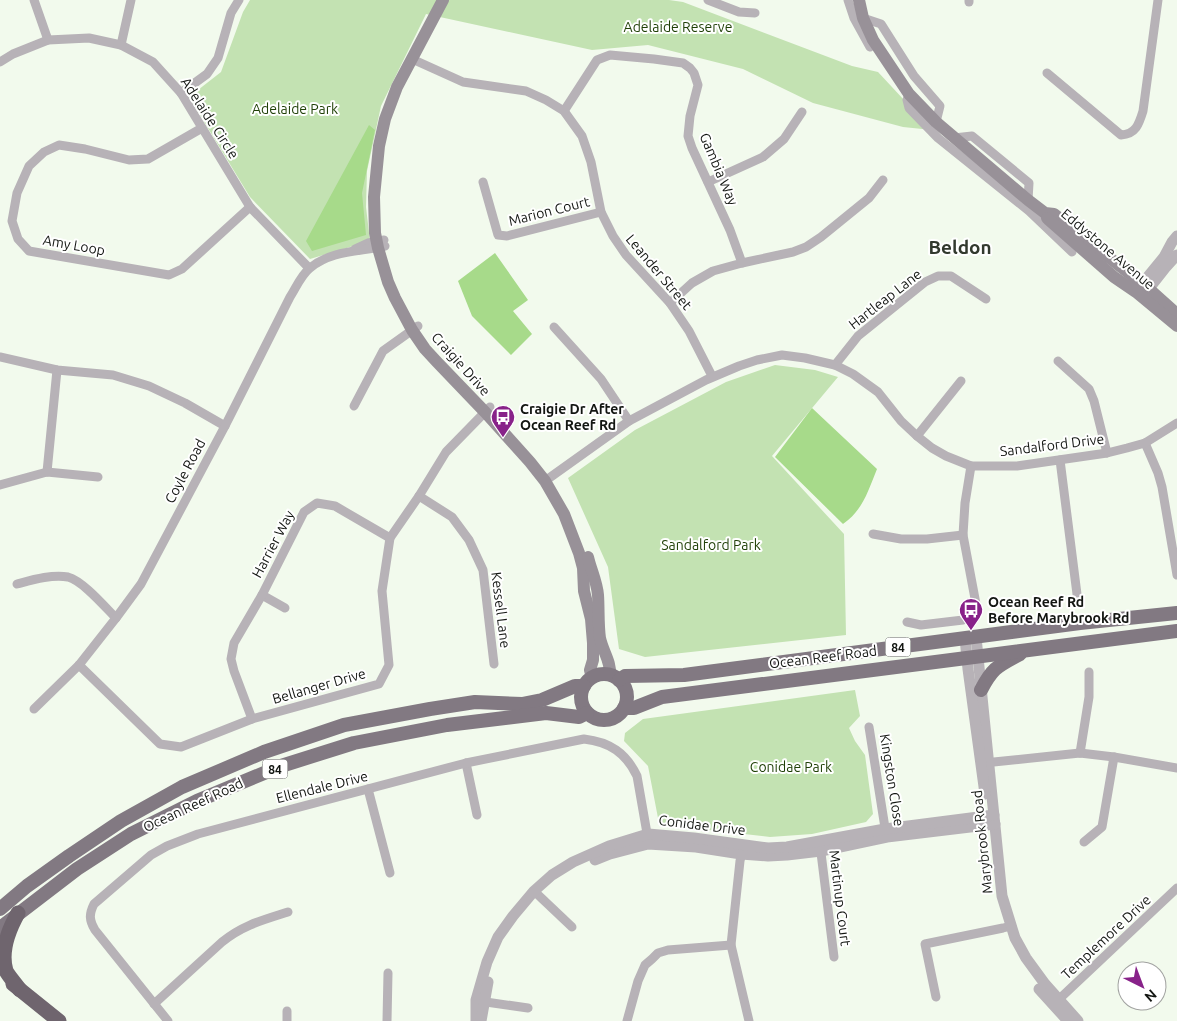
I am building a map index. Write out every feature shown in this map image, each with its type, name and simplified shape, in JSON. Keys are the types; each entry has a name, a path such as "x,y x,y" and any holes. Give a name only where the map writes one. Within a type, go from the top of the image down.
{"highway":[{"path":"18,913 1,946 1,958 5,970 20,990"},
{"path":"0,974 59,1021"}],"main road":[{"name":"Craigie Drive","path":"443,0 415,61 388,132 383,166 381,244 415,328 488,409 536,458 564,514 581,560 584,591 591,619 593,660 588,682"},
{"name":"Craigie Drive","path":"415,61 450,0"},
{"name":"Eddystone Avenue","path":"859,0 863,18 873,40 909,94 936,122 1006,187 1046,213 1049,220 1114,277 1142,290 1177,314"},
{"name":"Eddystone Avenue","path":"1142,290 1177,326"},
{"name":"Craigie Drive","path":"547,479 563,498 574,518 584,545 598,596 600,638 615,678"},
{"name":"Ocean Reef Road","path":"615,678 625,676 684,675 1080,623 1177,613"},
{"name":"Ocean Reef Road","path":"624,708 634,708 662,697 1177,631"},
{"path":"981,690 989,675 999,665 1027,650"},
{"name":"84","path":"588,682 603,674 615,678"},
{"path":"615,678 624,686 627,700 624,708"},
{"name":"Ocean Reef Road","path":"0,909 27,886 121,821 182,787 264,752 344,724 475,702 522,704 542,700 588,682"},
{"path":"587,713 581,700 582,693 588,682"},
{"name":"84","path":"587,713 596,719 607,720 617,716 624,708"},
{"name":"Ocean Reef Road","path":"0,928 78,869 131,834 197,801 281,766 354,743 447,725 546,713 578,717 587,713"}],"street":[{"path":"34,0 48,40"},
{"path":"121,45 131,0"},
{"path":"181,93 208,74 218,58 238,0"},
{"path":"708,0 739,12 755,13"},
{"name":"Eddystone Avenue","path":"848,0 854,18 871,48 880,51"},
{"path":"1047,73 1121,135 1135,130 1143,111 1158,0"},
{"path":"863,18 881,24 910,70 940,106 936,122"},
{"name":"Adelaide Circle","path":"0,62 13,54 48,40 89,38 121,45 153,62 181,93 250,207 309,268"},
{"name":"Gambia Way","path":"564,111 597,60 610,55 654,58 683,63 690,68 698,85 690,116 688,136 730,230 742,262"},
{"name":"Leander Street","path":"415,61 463,82 526,91 564,111 582,136 591,162 602,212 613,236 626,255 670,303 689,331 712,376"},
{"name":"Eddystone Avenue","path":"909,94 907,100 909,108 938,138 1006,187 1072,252"},
{"path":"708,182 763,157 784,140 802,112"},
{"name":"Amy Loop","path":"202,128 148,159 129,160 85,149 59,145 44,152 28,166 17,193 12,222 18,239 29,251 169,275 182,270 250,207"},
{"path":"954,138 972,136 1015,171 1029,183 1028,200"},
{"path":"670,303 692,283 713,271 742,262 793,252 806,247 869,198 883,180"},
{"name":"Marion Court","path":"484,182 498,235 507,236 602,212"},
{"path":"1142,290 1177,236"},
{"name":"Coyle Road","path":"34,708 79,665 141,584 302,277 309,268 331,256 353,250 371,250 381,244"},
{"path":"1142,290 1177,255"},
{"name":"Hartleap Lane","path":"835,365 858,336 926,282 938,276 951,276 986,299"},
{"path":"554,326 601,379 628,421"},
{"path":"354,406 383,351 415,328"},
{"name":"Sandalford Drive","path":"547,479 628,421 712,376 757,360 782,355 835,365 853,374 878,392 901,421 932,448 971,466 1017,466 1107,453 1146,443 1177,423"},
{"path":"0,356 57,370 112,376 149,386 185,403 225,426"},
{"path":"1058,361 1089,389 1107,453"},
{"path":"47,472 57,370"},
{"path":"917,436 961,381"},
{"name":"Bellanger Drive","path":"79,665 160,744 181,746 252,720 379,684 389,665 382,591 390,538 446,452 488,409"},
{"path":"1146,443 1162,487 1177,575"},
{"path":"1060,460 1078,602"},
{"path":"906,622 921,625 963,620 974,616 976,604 963,535 965,503 971,466"},
{"path":"0,485 47,472 98,477"},
{"name":"Kessell Lane","path":"419,496 452,517 468,540 483,570 494,664"},
{"name":"Harrier Way","path":"252,720 231,659 234,643 262,595 304,512 317,503 335,506 390,538"},
{"path":"873,534 928,539 963,535"},
{"path":"17,584 46,577 69,577 88,589 116,618"},
{"name":"Harrier Way","path":"262,595 285,608"},
{"name":"Marybrook Road","path":"970,638 991,820 995,893 1021,964 1030,978 1078,1021"},
{"name":"Marybrook Road","path":"972,657 981,690 985,763"},
{"path":"1080,753 1089,696 1089,672"},
{"name":"Kingston Close","path":"870,727 886,833"},
{"name":"Ellendale Drive","path":"168,1021 91,924 89,918 94,904 151,855 167,846 198,834 466,764 584,739 618,750 633,768 637,776 648,839"},
{"path":"985,763 1080,753 1177,768"},
{"path":"1084,842 1102,827 1114,757"},
{"path":"466,764 477,815"},
{"path":"368,789 390,873"},
{"name":"Conidae Drive","path":"476,1021 487,962 498,937 513,916 537,894 552,875 573,862 608,846 648,839 694,838 742,850 820,846 886,833 991,820"},
{"name":"Martinup Court","path":"820,846 834,957"},
{"path":"742,850 731,946 749,1021"},
{"name":"Templemore Drive","path":"1056,1002 1177,888"},
{"path":"537,894 572,927"},
{"path":"154,1004 233,933 247,926 288,912"},
{"path":"936,997 925,944 1007,927"},
{"path":"627,1021 638,981 646,965 658,954 668,950 731,946"},
{"path":"387,1021 388,973"},
{"path":"480,1002 528,1008"},
{"name":"Conidae Drive","path":"480,1002 481,1021"},
{"name":"Marybrook Road","path":"1056,1002 1068,1021"}],"green space":[{"name":"Adelaide Park","path":"250,0 669,0 683,2 852,66 878,72 932,130 903,127 813,103 743,69 648,45 592,50 426,14 381,106 367,171 366,207 370,241 310,259 250,197 189,97 221,72 243,12"},
{"name":"Sandalford Park","path":"775,365 815,370 838,377 772,456 844,534 846,635 645,657 619,649 608,567 568,478 635,430 726,382"},
{"name":"Conidae Park","path":"855,690 860,716 849,728 865,755 873,814 866,822 812,834 770,837 665,825 658,818 648,766 624,741 625,733 643,719"}],"shaded area":[{"path":"369,125 375,130 362,193 366,235 312,251 306,241"},
{"path":"495,253 528,300 513,311 532,334 511,355 472,316 458,281"},
{"path":"812,408 877,469 860,506 850,519 843,524 775,457"}],"place":[{"name":"Craigie Dr After Ocean Reef Rd","path":"503,438"},
{"name":"Ocean Reef Rd Before Marybrook Rd","path":"971,631"}],"district":[{"name":"Beldon","path":"960,247"}],"park label":[{"name":"Adelaide Reserve","path":"678,27"}]}
